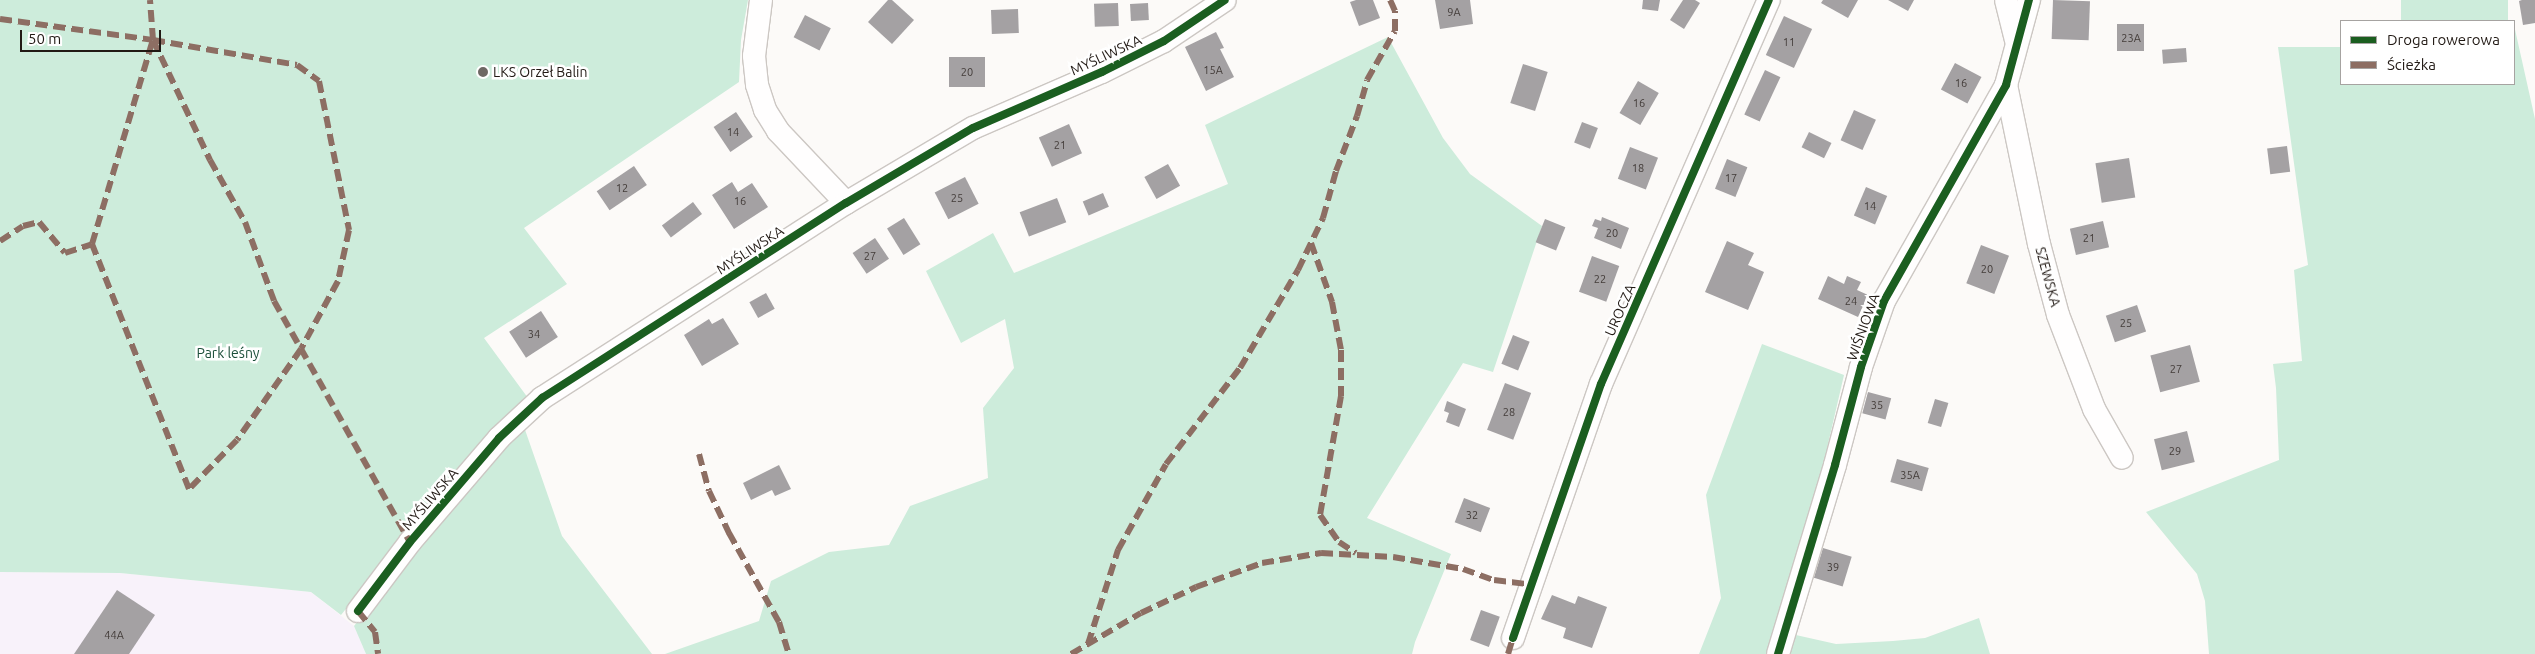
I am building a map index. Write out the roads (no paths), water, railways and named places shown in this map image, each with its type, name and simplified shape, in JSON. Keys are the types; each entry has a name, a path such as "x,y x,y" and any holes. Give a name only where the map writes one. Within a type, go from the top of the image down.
{"street":[{"path":"761,0 754,56 757,85 765,110 778,131 846,203"},
{"name":"MYŚLIWSKA","path":"358,611 410,542 500,438 542,398 846,203 973,128 1102,72 1164,42 1225,0"},
{"name":"UROCZA","path":"1513,638 1601,384 1769,0"},
{"path":"2006,0 2017,45"},
{"name":"WIŚNIOWA","path":"1778,654 1836,465 1861,367 1884,301 2006,85 2029,0"},
{"name":"SZEWSKA","path":"2006,85 2039,244 2058,315 2094,409 2122,458"}],"place":[{"name":"LKS Orzeł Balin","path":"483,72"}],"park label":[{"name":"Park leśny","path":"228,353"}]}
